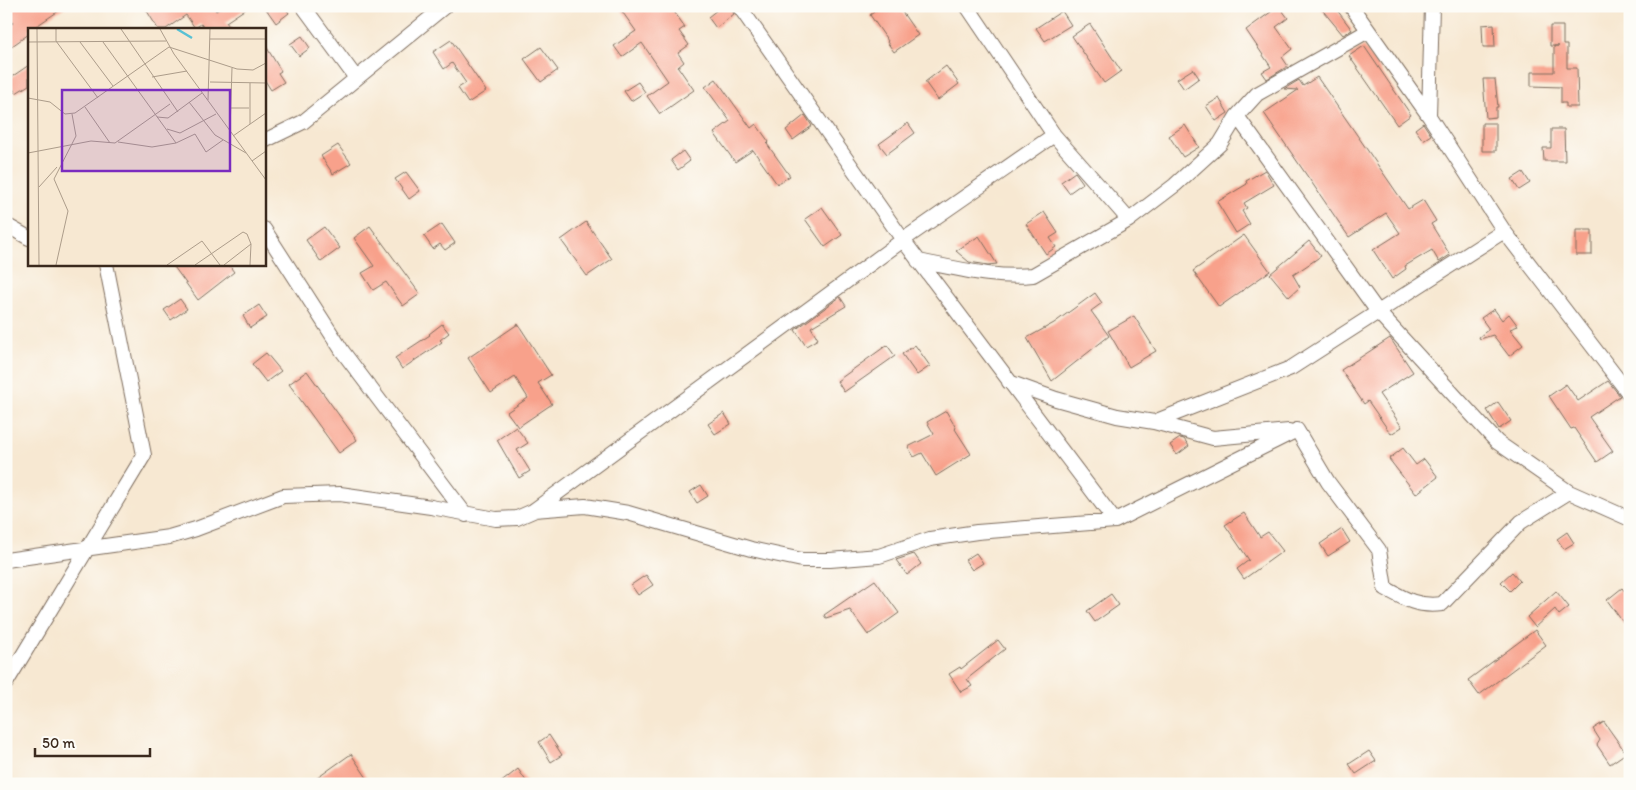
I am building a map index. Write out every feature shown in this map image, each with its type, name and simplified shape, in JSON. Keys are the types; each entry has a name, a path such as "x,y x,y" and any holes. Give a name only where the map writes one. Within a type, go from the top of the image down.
{"street":[{"path":"303,6 356,78"},
{"path":"265,141 303,122 444,6"},
{"path":"739,6 918,261 1115,520"},
{"path":"967,6 1054,135 1129,220"},
{"path":"1350,6 1429,116 1504,231 1630,395"},
{"path":"1429,116 1432,6"},
{"path":"918,261 998,275 1017,277 1033,275 1129,220 1175,186 1220,144 1237,116 1257,94 1368,31"},
{"path":"1237,116 1378,312 1497,442 1569,492 1630,519"},
{"path":"6,560 169,537 196,529 283,496 340,494 431,507 466,515 496,519 517,518 533,510 903,240 1054,135"},
{"path":"6,225 28,237"},
{"path":"265,231 343,352 466,515"},
{"path":"1154,422 1291,368 1504,231"},
{"path":"6,683 144,455 106,265"},
{"path":"1009,382 1056,399 1117,416 1154,422 1213,438 1297,430"},
{"path":"533,510 585,506 628,513 751,549 802,560 878,556 930,539 977,532 1115,520 1297,430"},
{"path":"1297,430 1328,482 1379,550 1385,588 1408,602 1429,606 1442,604 1521,522 1569,492"}],"building":[{"path":"6,6 66,6 33,28 28,28 28,35 12,46 6,39 6,27 13,23 6,14"},
{"path":"144,6 213,6 216,11 223,6 250,6 226,22 230,28 204,28 201,24 195,28 186,15 167,28 157,28"},
{"path":"264,6 284,6 289,13 276,23"},
{"path":"618,6 670,6 685,27 679,31 689,45 678,53 684,62 678,67 694,90 660,114 647,96 668,81 642,43 622,57 614,46 636,31"},
{"path":"722,6 730,6 734,14 716,28 708,17"},
{"path":"882,6 898,6 918,35 894,52 870,15"},
{"path":"1279,6 1288,18 1276,27 1292,49 1282,57 1288,66 1267,79 1262,72 1271,67 1246,30"},
{"path":"1319,6 1334,6 1352,30 1343,35"},
{"path":"1062,11 1071,25 1045,41 1036,28"},
{"path":"1090,24 1121,71 1104,83 1072,36"},
{"path":"1494,24 1495,47 1483,47 1482,25"},
{"path":"1550,26 1563,26 1563,45 1567,45 1567,68 1577,68 1578,107 1566,107 1566,103 1561,103 1561,87 1531,86 1531,72 1554,72 1554,46 1550,46"},
{"path":"302,36 310,48 299,56 290,44"},
{"path":"451,40 486,91 468,103 458,88 466,83 452,63 444,69 433,52"},
{"path":"265,45 281,71 278,73 284,82 271,90 265,81"},
{"path":"1364,46 1411,115 1397,125 1349,56"},
{"path":"541,47 558,70 541,82 524,59"},
{"path":"28,66 28,86 16,93 7,80"},
{"path":"946,66 959,84 938,100 925,82"},
{"path":"1193,69 1199,78 1184,89 1177,79"},
{"path":"1317,77 1408,209 1423,200 1436,221 1431,224 1450,255 1439,262 1432,250 1405,266 1406,269 1392,279 1373,250 1400,233 1386,213 1349,237 1264,113 1298,90 1284,89 1299,80 1303,86"},
{"path":"716,79 751,128 756,124 769,142 767,144 790,176 777,184 753,150 735,162 714,133 730,121 705,87"},
{"path":"1483,79 1495,79 1498,107 1496,107 1496,117 1486,118"},
{"path":"638,82 645,92 631,101 624,91"},
{"path":"1219,98 1228,113 1216,121 1206,106"},
{"path":"805,115 812,126 793,140 786,130"},
{"path":"908,123 915,133 887,154 879,144"},
{"path":"1423,123 1431,135 1423,140 1415,129"},
{"path":"1482,123 1496,123 1496,151 1482,151"},
{"path":"1185,125 1199,147 1183,157 1169,136"},
{"path":"1551,129 1564,129 1565,161 1544,161 1543,148 1551,148"},
{"path":"338,145 351,163 333,174 321,156"},
{"path":"683,151 690,161 678,170 671,160"},
{"path":"1265,170 1274,185 1244,203 1247,208 1242,211 1250,224 1236,233 1217,202 1247,184 1246,181"},
{"path":"406,172 420,191 409,199 395,179"},
{"path":"1075,172 1083,183 1069,193 1061,182"},
{"path":"1523,172 1530,183 1519,190 1512,179"},
{"path":"822,207 842,235 825,247 805,219"},
{"path":"1044,212 1058,233 1050,238 1056,247 1046,254 1026,224"},
{"path":"586,222 612,259 587,276 561,240"},
{"path":"442,224 455,243 445,250 440,244 433,249 424,236"},
{"path":"370,226 420,294 403,306 386,282 373,290 362,273 374,266 354,238"},
{"path":"324,227 340,248 321,262 306,240"},
{"path":"1576,230 1592,230 1592,255 1576,255"},
{"path":"1244,235 1270,271 1219,307 1193,271"},
{"path":"979,236 997,264 988,265 969,262 956,251"},
{"path":"1309,241 1321,256 1293,275 1300,287 1289,297 1270,274"},
{"path":"173,265 229,265 234,272 198,300"},
{"path":"1095,293 1102,303 1091,311 1109,336 1052,381 1027,338 1054,323"},
{"path":"840,297 846,306 811,327 818,339 806,346 795,330"},
{"path":"180,299 187,309 171,320 164,310"},
{"path":"259,305 267,317 250,328 243,316"},
{"path":"1494,309 1502,320 1509,314 1518,326 1510,329 1523,345 1509,356 1493,335 1480,339 1479,337 1489,329 1481,318"},
{"path":"1134,316 1156,351 1129,367 1108,331"},
{"path":"442,324 449,333 440,340 442,342 402,369 395,358 430,335"},
{"path":"518,324 551,375 538,383 552,404 518,427 507,412 528,398 515,377 491,393 468,358"},
{"path":"1390,338 1413,372 1379,394 1402,427 1391,434 1368,401 1364,404 1341,370"},
{"path":"887,345 895,356 844,392 837,381"},
{"path":"915,345 930,366 917,375 902,354"},
{"path":"266,353 281,371 266,382 252,364"},
{"path":"307,371 357,440 339,453 289,384"},
{"path":"1608,381 1620,396 1589,417 1613,451 1597,462 1574,428 1571,429 1549,396 1566,384 1578,401"},
{"path":"1498,402 1511,421 1499,429 1487,410"},
{"path":"946,411 971,454 936,476 922,453 914,457 908,447 934,434 927,422"},
{"path":"724,413 731,424 715,434 708,424"},
{"path":"516,427 528,443 517,450 530,471 519,478 497,440"},
{"path":"1180,438 1184,439 1189,446 1177,455 1170,445"},
{"path":"1403,448 1416,465 1424,459 1438,477 1416,494 1389,459"},
{"path":"701,485 708,496 697,503 690,492"},
{"path":"1244,513 1260,537 1268,532 1283,551 1244,579 1237,569 1249,560 1225,525"},
{"path":"1342,529 1350,542 1328,556 1320,544"},
{"path":"1567,532 1574,543 1564,549 1557,539"},
{"path":"976,553 983,563 972,570 965,560"},
{"path":"914,554 921,564 907,575 896,560"},
{"path":"1512,572 1520,581 1510,591 1501,582"},
{"path":"646,575 653,585 638,595 631,585"},
{"path":"875,580 899,613 868,635 850,610 826,618 824,615"},
{"path":"1622,588 1630,598 1630,632 1607,600"},
{"path":"1556,591 1569,607 1559,615 1555,609 1535,627 1527,617"},
{"path":"1111,594 1119,605 1095,622 1087,611"},
{"path":"1535,630 1546,645 1479,695 1468,680"},
{"path":"998,640 1005,649 967,679 972,686 961,692 949,674 960,667 961,669"},
{"path":"1604,722 1626,753 1610,764 1597,745 1600,740 1593,729"},
{"path":"549,735 562,755 551,762 539,742"},
{"path":"1369,751 1376,761 1356,774 1349,764"},
{"path":"351,754 371,784 309,784 334,766"},
{"path":"518,769 528,784 499,784"}]}
